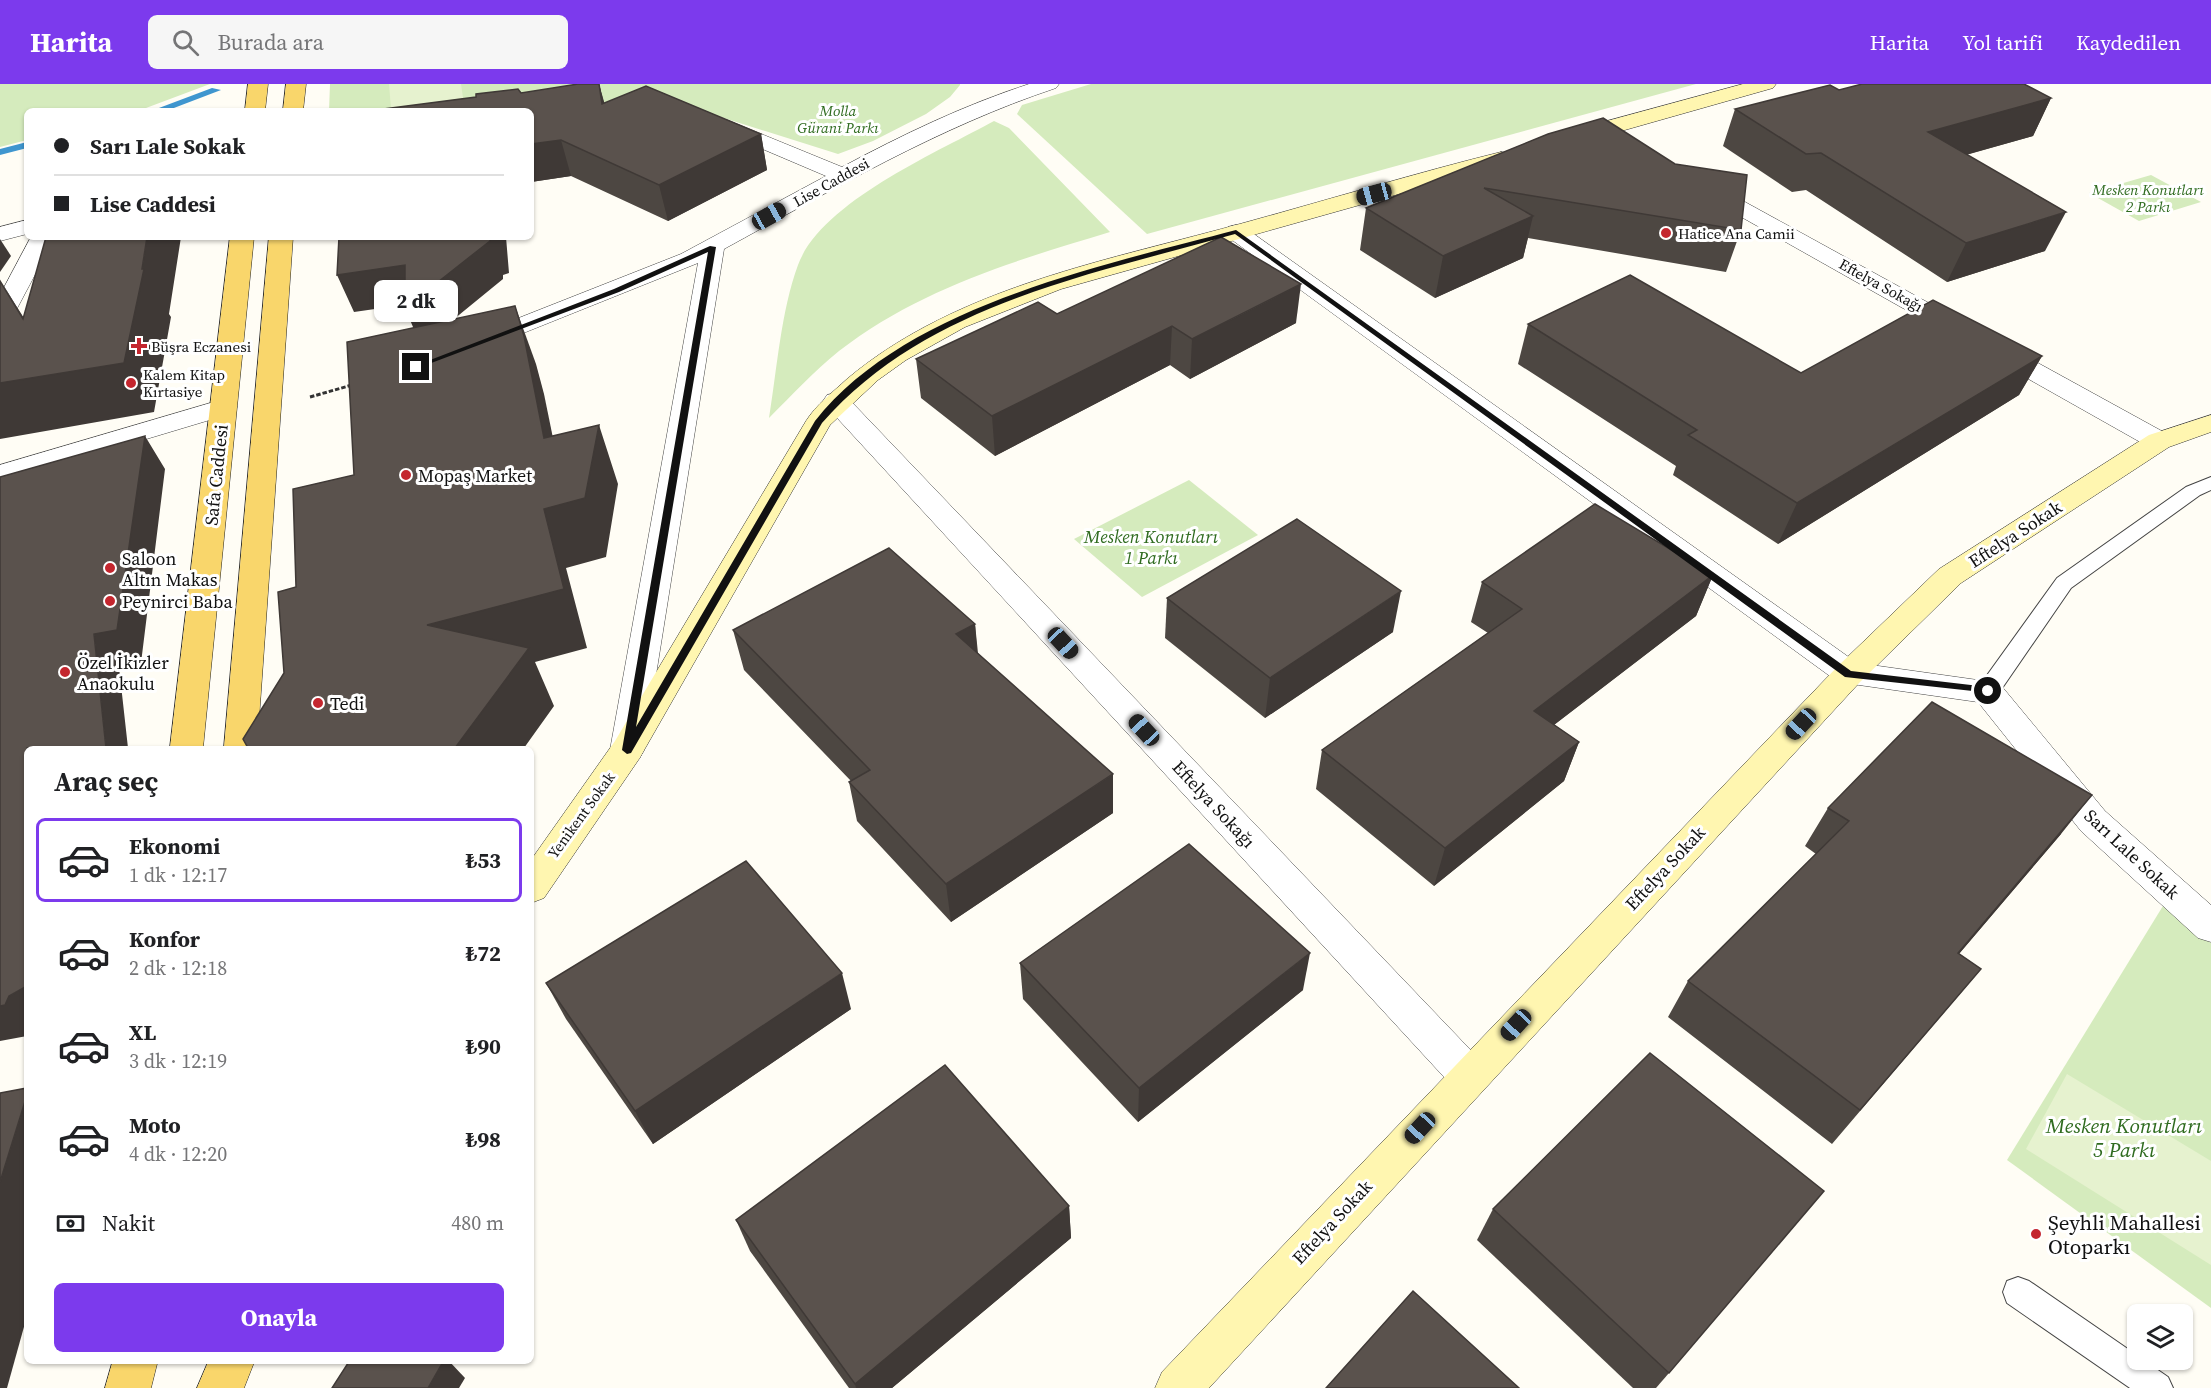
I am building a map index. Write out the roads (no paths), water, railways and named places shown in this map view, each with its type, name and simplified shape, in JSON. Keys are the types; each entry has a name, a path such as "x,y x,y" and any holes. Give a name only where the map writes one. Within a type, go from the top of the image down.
{"main road":[{"path":"255,108 258,84"},
{"path":"293,108 296,84"},
{"name":"Safa Caddesi","path":"186,746 242,240"},
{"path":"240,746 281,240"},
{"path":"128,1388 135,1364"},
{"path":"220,1388 231,1364"}],"street":[{"name":"Lise Caddesi","path":"460,350 616,290 713,247 901,144 1003,99 1049,84"},
{"name":"Yenikent Sokak","path":"534,881 627,750 819,421 836,401 876,366 924,337 987,305 1052,284 1766,84"},
{"path":"700,116 843,175"},
{"path":"1602,130 1633,147"},
{"name":"Eftelya Sokağı","path":"1685,176 2159,441"},
{"path":"0,234 24,228"},
{"path":"1236,232 1849,674 1988,691"},
{"path":"0,318 41,240"},
{"path":"627,750 713,247"},
{"name":"Eftelya Sokağı","path":"836,401 1469,1076"},
{"path":"0,474 224,407"},
{"name":"Eftelya Sokak","path":"1178,1388 1849,674 1950,576 2159,441 2211,423"},
{"name":"Sarı Lale Sokak","path":"1988,691 2093,821 2211,927"}],"lane":[{"path":"1988,691 2064,583 2193,491 2211,483"},
{"path":"2018,1292 2157,1388"}],"waterway":[{"path":"165,108 216,90"},
{"path":"0,152 24,146"}],"place":[{"name":"Hatice Ana Camii","path":"1666,233"},
{"name":"Büşra Eczanesi","path":"139,346"},
{"name":"Kalem Kitap Kırtasiye","path":"131,383"},
{"name":"Mopaş Market","path":"406,475"},
{"name":"Saloon Altın Makas","path":"110,568"},
{"name":"Peynirci Baba","path":"110,601"},
{"name":"Özel İkizler Anaokulu","path":"65,672"},
{"name":"Tedi","path":"318,703"},
{"name":"Şeyhli Mahallesi Otoparkı","path":"2036,1234"}],"park label":[{"name":"Molla Gürani Parkı","path":"838,118"},
{"name":"Mesken Konutları 2 Parkı","path":"2148,198"},
{"name":"Mesken Konutları 1 Parkı","path":"1151,546"},
{"name":"Mesken Konutları 5 Parkı","path":"2124,1137"}]}
